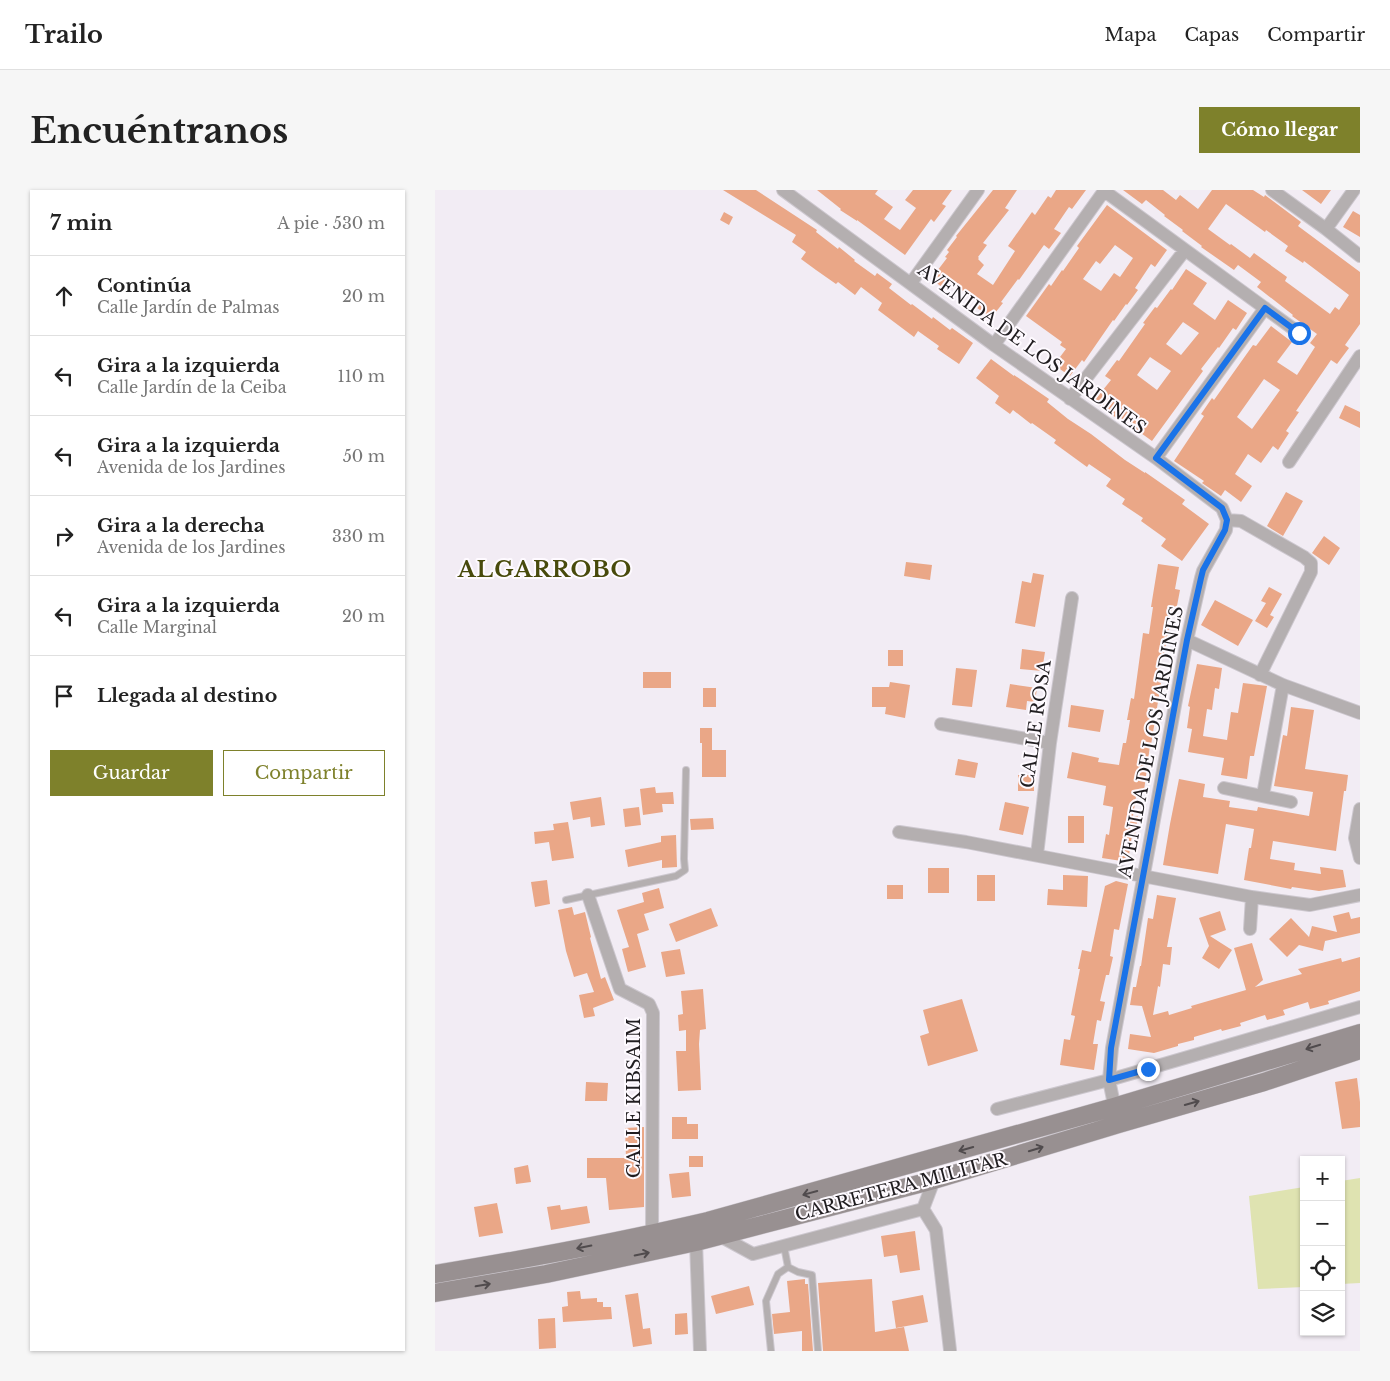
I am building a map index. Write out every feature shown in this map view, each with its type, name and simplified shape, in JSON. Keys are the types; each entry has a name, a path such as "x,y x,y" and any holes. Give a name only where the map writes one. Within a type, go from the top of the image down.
{"main road":[{"name":"CARRETERA MILITAR","path":"435,1274 543,1256 652,1234 717,1218 1114,1107 1360,1033"},
{"name":"CARRETERA MILITAR","path":"435,1293 546,1274 696,1242 934,1180 1264,1082 1360,1050"}],"street":[{"name":"AVENIDA DE LOS JARDINES","path":"783,190 993,345 1156,458 1222,508 1227,520 1225,530 1203,570 1187,640 1111,1048 1109,1080 1119,1124"},
{"path":"911,283 978,190"},
{"path":"1272,190 1360,256"},
{"path":"1326,229 1354,190"},
{"path":"993,345 1103,191 1299,333"},
{"path":"1070,399 1185,250"},
{"path":"1156,458 1265,308"},
{"path":"1289,462 1355,373 1360,356"},
{"path":"1227,520 1241,521 1304,557 1311,563 1311,572 1260,675"},
{"name":"CALLE ROSA","path":"1037,855 1050,743 1072,598"},
{"path":"1187,640 1283,685 1360,713"},
{"path":"1263,795 1283,685"},
{"path":"941,724 1050,743"},
{"path":"1224,788 1291,802"},
{"path":"1360,809 1355,838 1360,858"},
{"path":"899,832 1037,855 1252,897 1310,905 1360,895"},
{"name":"CALLE KIBSAIM","path":"588,895 619,989 649,1004 653,1013 652,1234"},
{"path":"1250,929 1252,897"},
{"path":"997,1109 1109,1080 1360,1006"},
{"path":"923,1209 934,1180"},
{"path":"720,1236 753,1254 923,1209"},
{"path":"923,1209 936,1230 951,1350"},
{"path":"696,1242 700,1351"}],"lane":[{"path":"566,900 676,876 685,870 686,770"},
{"path":"784,1246 788,1267"},
{"path":"771,1351 766,1301 778,1274 788,1267"},
{"path":"788,1267 798,1272 812,1275 818,1351"}],"green space":[{"path":"1360,1178 1360,1283 1345,1284 1345,1180"},
{"path":"1300,1188 1300,1287 1258,1289 1249,1196"}],"building":[{"path":"723,190 756,190 817,230 816,232 838,249 839,247 875,276 877,273 892,284 889,288 911,305 932,319 933,317 950,330 952,328 973,343 959,364 937,349 939,346 918,331 914,337 878,310 882,303 861,287 855,295 801,259 806,252 792,242 796,235"},
{"path":"817,190 878,190 875,194 893,207 884,219 900,230 916,208 905,200 913,190 952,190 942,204 946,206 934,222 931,219 905,255 840,210"},
{"path":"993,190 1017,190 1005,208 1009,210 983,243 987,245 978,257 984,265 977,274 993,285 1015,251 1008,246 1032,212 1035,215 1048,196 1051,198 1056,190 1086,190 1072,209 1069,207 1054,229 1061,233 1049,249 1044,245 991,318 973,305 977,301 952,283 946,290 931,279 947,258 945,257 949,252 947,250 956,236"},
{"path":"1123,190 1163,190 1176,200 1180,195 1198,209 1212,190 1253,190 1264,197 1265,195 1301,222 1298,226 1360,272 1360,324 1345,345 1349,348 1337,364 1331,360 1296,411 1299,412 1286,431 1289,433 1278,450 1273,446 1261,463 1248,454 1235,474 1252,486 1241,502 1225,490 1221,496 1202,483 1204,481 1174,461 1204,416 1201,414 1212,398 1214,400 1253,345 1256,346 1271,326 1292,342 1277,362 1297,375 1315,347 1310,343 1317,334 1257,287 1261,282 1238,265 1234,270 1201,247 1146,200 1142,204","holes":["1226,204 1288,246 1285,251 1303,263 1304,261 1349,295 1339,310 1335,307 1330,314 1285,281 1287,277 1254,253 1250,258 1208,229","1264,379 1280,390 1252,429 1237,417"]},
{"path":"1302,190 1331,190 1321,204"},
{"path":"1107,205 1167,250 1155,267 1151,264 1135,288 1138,290 1113,320 1084,362 1082,360 1070,376 1054,365 1066,349 1060,345 1062,342 1026,316 1049,284 1051,286 1063,271 1079,248 1077,246","holes":["1115,245 1133,258 1120,277 1114,273 1101,291 1083,279 1096,261 1100,264"]},
{"path":"1353,211 1360,215 1360,237 1343,227"},
{"path":"724,212 733,217 729,225 720,220"},
{"path":"1186,269 1207,283 1193,304 1215,320 1228,300 1247,313 1236,330 1233,328 1201,369 1203,371 1152,441 1094,401 1111,380 1105,376 1117,360 1119,361 1155,307 1157,308","holes":["1183,322 1199,333 1181,355 1166,344","1150,357 1171,371 1157,390 1137,375"]},
{"path":"991,359 1049,399 1047,402 1068,419 1185,500 1182,504 1209,524 1182,561 1161,546 1166,539 1141,521 1143,518 1122,504 1125,499 1106,486 1111,479 1089,464 1087,467 1054,443 1056,440 1013,410 1010,414 995,403 999,396 976,378"},
{"path":"1345,405 1360,412 1360,428 1339,418"},
{"path":"1286,492 1303,501 1283,536 1267,526"},
{"path":"1324,536 1340,548 1329,565 1312,553"},
{"path":"906,562 932,565 930,580 904,576"},
{"path":"1158,564 1179,567 1175,589 1180,590 1176,611 1172,610 1164,655 1162,655 1158,682 1161,683 1144,791 1137,790 1133,816 1138,816 1135,835 1132,835 1128,862 1102,858 1106,834 1109,835 1113,807 1103,805 1106,786 1067,778 1072,752 1099,758 1098,762 1119,765 1123,743 1126,743 1130,720 1127,720 1131,698 1134,699 1143,633 1149,634"},
{"path":"1033,573 1044,575 1035,627 1015,623 1022,581 1031,583"},
{"path":"1269,587 1282,594 1270,615 1274,617 1267,628 1255,621 1266,603 1261,601"},
{"path":"1215,600 1253,620 1238,646 1201,625"},
{"path":"1022,649 1045,652 1042,671 1020,669"},
{"path":"888,650 903,650 903,666 888,666"},
{"path":"1197,664 1222,668 1219,689 1215,688 1212,710 1207,709 1203,736 1227,740 1231,712 1238,713 1243,683 1267,686 1254,756 1250,756 1247,779 1221,775 1224,758 1188,752 1192,729 1187,728 1190,707 1188,706"},
{"path":"956,668 977,670 972,707 952,705"},
{"path":"643,672 671,672 671,688 643,688"},
{"path":"890,682 910,685 905,718 885,714 886,707 872,707 872,687 889,687"},
{"path":"1010,684 1037,688 1035,702 1027,701 1026,710 1006,707"},
{"path":"703,688 716,688 716,707 703,707"},
{"path":"1071,705 1104,710 1100,732 1068,727"},
{"path":"1291,707 1314,710 1305,769 1348,775 1346,791 1344,791 1336,851 1273,841 1270,859 1295,863 1294,870 1321,874 1320,867 1343,870 1346,887 1319,891 1292,887 1291,889 1244,880 1254,829 1226,824 1218,874 1163,865 1179,779 1205,784 1203,797 1230,801 1229,807 1257,811 1258,807 1309,816 1313,792 1274,786 1283,735 1287,736"},
{"path":"700,728 712,728 712,750 726,750 726,777 702,777"},
{"path":"958,759 978,763 975,778 955,775"},
{"path":"1018,775 1034,775 1034,791 1018,791"},
{"path":"655,787 656,793 673,792 674,804 662,804 663,812 643,815 640,789"},
{"path":"601,797 605,825 591,827 590,817 573,820 570,802"},
{"path":"1005,802 1029,807 1023,835 999,830"},
{"path":"639,807 641,825 625,827 623,809"},
{"path":"1068,816 1084,816 1084,843 1068,843"},
{"path":"713,818 714,829 691,830 690,819"},
{"path":"568,822 574,858 552,861 549,842 535,844 534,832 554,830 553,824"},
{"path":"676,835 677,867 662,868 662,860 628,867 625,850 661,842 661,836"},
{"path":"928,868 949,868 949,893 928,893"},
{"path":"977,875 995,875 995,901 977,901"},
{"path":"1063,875 1088,876 1087,907 1047,905 1048,889 1063,890"},
{"path":"547,880 550,904 535,907 531,882"},
{"path":"1116,881 1128,884 1119,930 1114,929 1110,956 1113,957 1109,975 1106,975 1100,1001 1105,1002 1101,1021 1097,1020 1093,1044 1098,1044 1094,1070 1060,1065 1064,1039 1070,1040 1075,1016 1071,1015 1082,950 1091,952 1105,886"},
{"path":"887,885 903,885 903,899 887,899"},
{"path":"659,888 664,908 644,914 649,930 637,934 646,967 628,972 622,949 629,947 617,910 644,902 642,893"},
{"path":"1157,895 1176,898 1167,947 1172,947 1170,965 1163,964 1153,1015 1168,1011 1169,1015 1192,1008 1191,1006 1246,990 1234,948 1252,943 1263,980 1255,987 1302,974 1298,969 1341,958 1342,962 1360,957 1360,991 1328,1001 1329,1004 1310,1009 1308,1002 1283,1010 1285,1015 1267,1020 1265,1015 1240,1023 1241,1026 1222,1031 1221,1029 1194,1037 1194,1040 1154,1053 1128,1049 1130,1034 1151,1037 1142,1006 1130,1005 1133,987 1136,987 1141,966 1148,918 1153,919"},
{"path":"572,907 574,915 585,912 601,979 605,977 614,1000 593,1008 595,1016 584,1018 579,995 594,992 587,973 574,977 566,951 558,910"},
{"path":"711,908 718,926 676,942 669,924"},
{"path":"1220,911 1226,930 1210,936 1232,950 1219,969 1202,958 1209,946 1199,918"},
{"path":"1349,912 1351,919 1360,917 1360,933 1325,941 1323,951 1299,945 1287,957 1269,939 1291,918 1309,937 1312,926 1337,932 1333,916"},
{"path":"680,949 685,974 666,977 661,952"},
{"path":"703,989 706,1029 700,1030 701,1090 678,1091 676,1051 686,1051 686,1030 679,1031 678,1015 683,1014 681,991"},
{"path":"962,999 978,1051 928,1066 920,1036 929,1033 923,1010"},
{"path":"1357,1078 1360,1102 1360,1127 1342,1129 1335,1082"},
{"path":"586,1082 608,1083 607,1101 585,1101"},
{"path":"672,1117 687,1117 687,1124 698,1124 698,1139 672,1139"},
{"path":"644,1127 644,1207 609,1210 606,1178 587,1178 587,1158 626,1158 625,1128"},
{"path":"689,1156 703,1156 703,1167 689,1167"},
{"path":"528,1165 531,1182 516,1184 514,1168"},
{"path":"689,1172 691,1196 672,1198 669,1174"},
{"path":"497,1203 503,1233 479,1237 474,1207"},
{"path":"560,1205 561,1210 587,1206 590,1223 551,1230 547,1207"},
{"path":"915,1231 920,1270 900,1273 897,1255 884,1257 881,1236"},
{"path":"805,1279 805,1284 808,1284 813,1351 802,1351 802,1331 774,1334 772,1314 790,1312 787,1281"},
{"path":"872,1279 875,1332 904,1327 909,1351 823,1351 818,1283"},
{"path":"749,1286 754,1305 716,1314 711,1296"},
{"path":"580,1291 581,1299 597,1298 597,1302 603,1302 603,1307 611,1307 612,1319 563,1322 562,1307 568,1306 567,1292"},
{"path":"638,1293 643,1329 650,1328 652,1344 633,1347 625,1295"},
{"path":"923,1295 928,1322 896,1328 892,1301"},
{"path":"687,1313 688,1334 675,1335 675,1314"},
{"path":"555,1318 556,1348 539,1349 538,1319"}],"district":[{"name":"ALGARROBO","path":"545,569"}],"route":[{"path":"1148,1069 1109,1080 1111,1048 1187,640 1203,570 1225,530 1227,520 1222,508 1156,458 1265,308 1299,333"}]}
